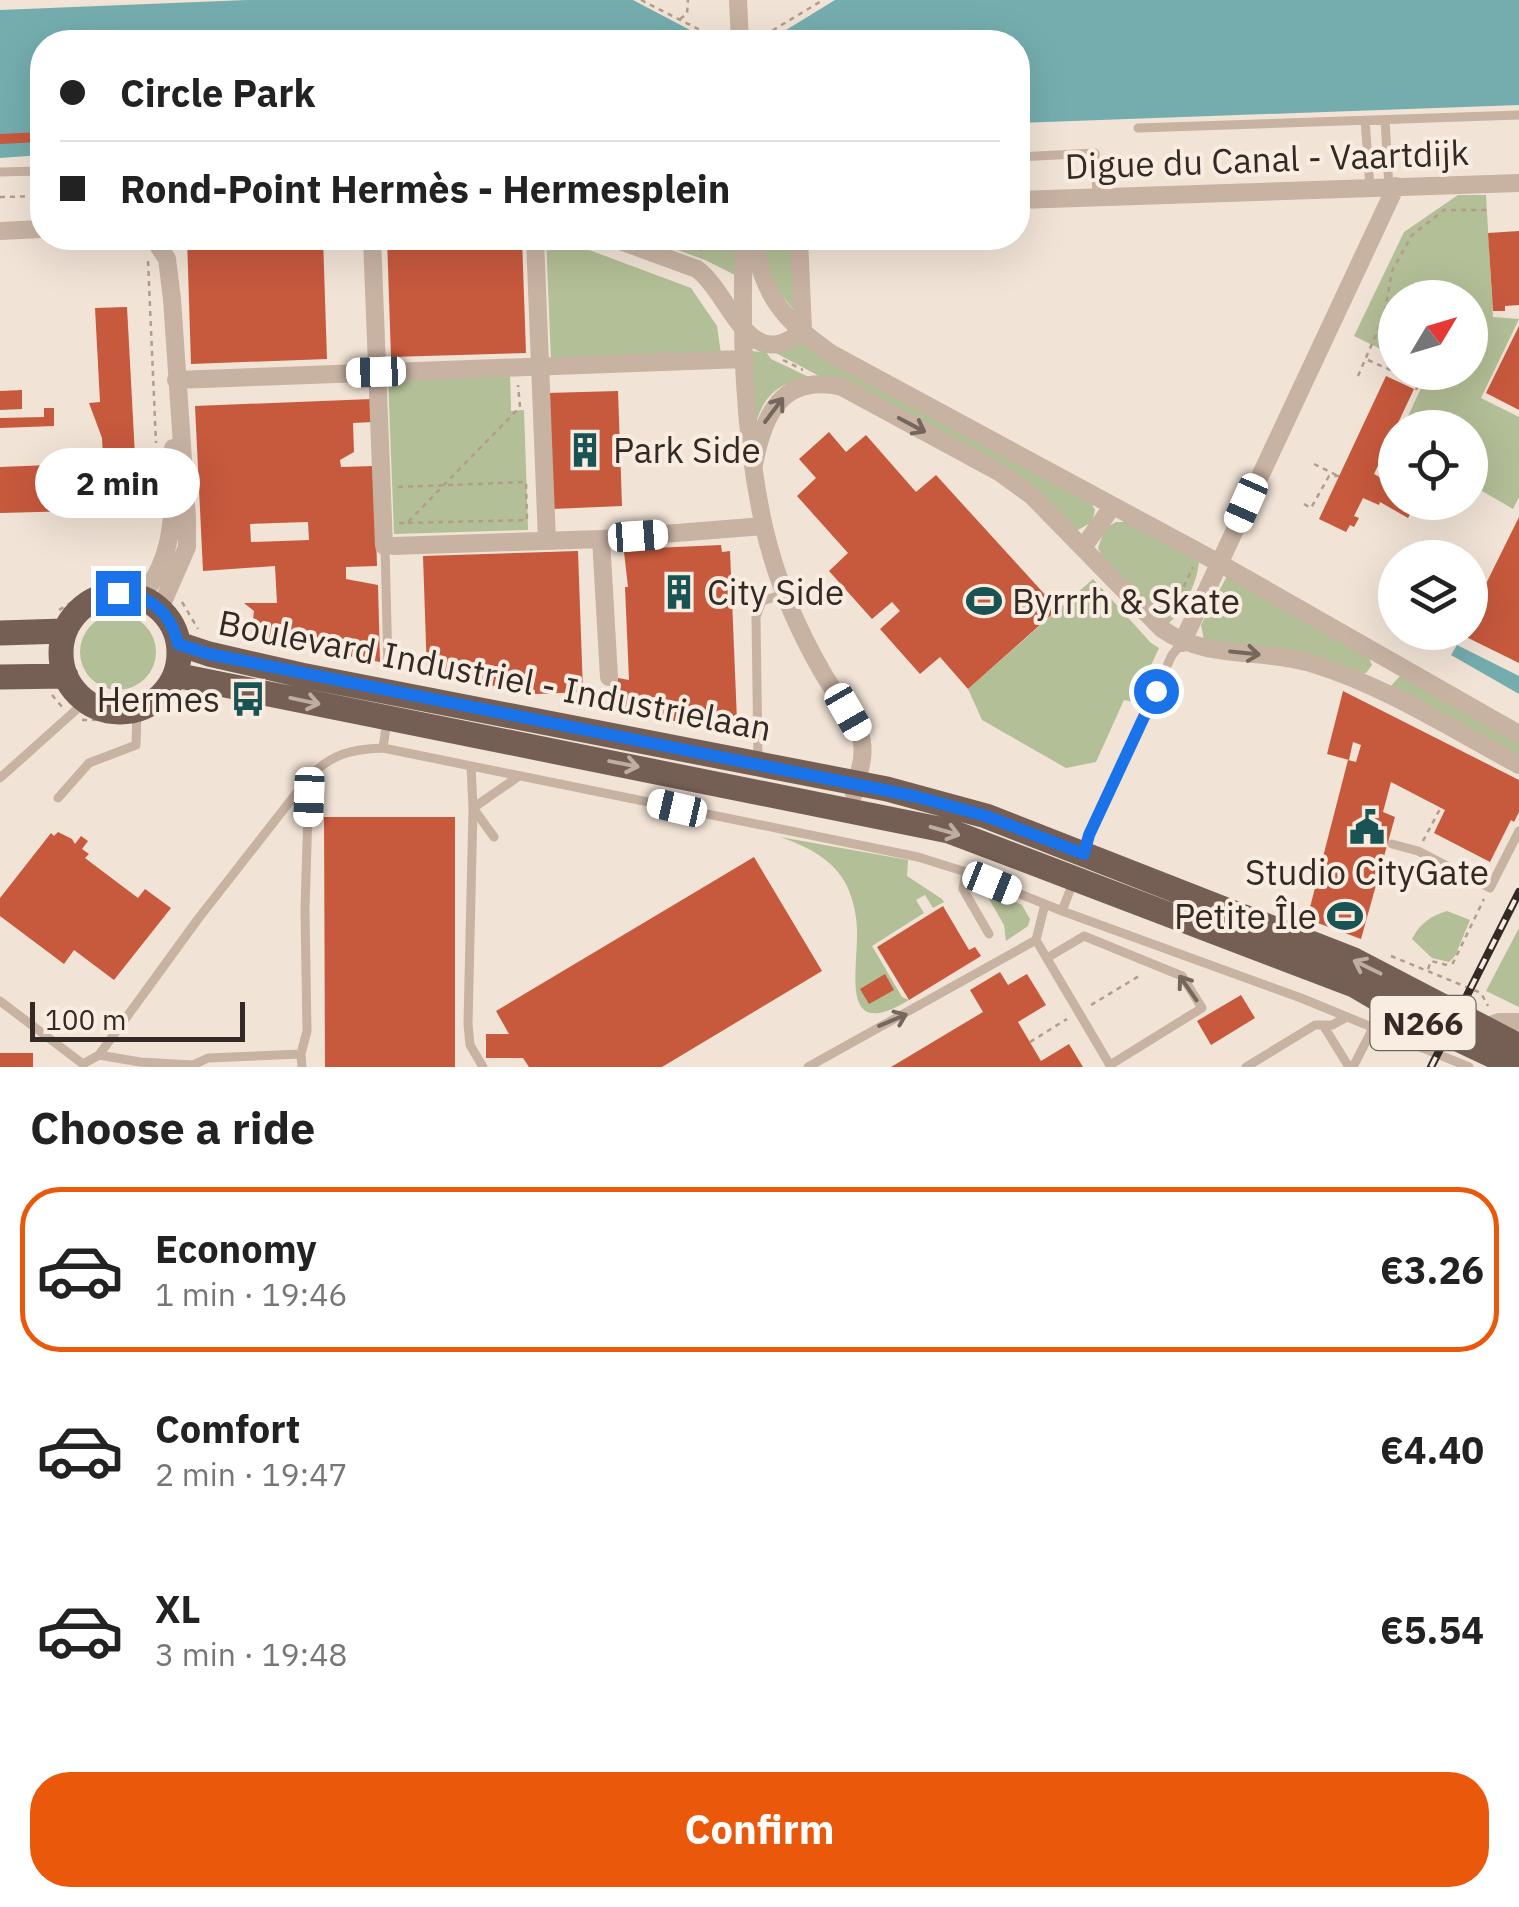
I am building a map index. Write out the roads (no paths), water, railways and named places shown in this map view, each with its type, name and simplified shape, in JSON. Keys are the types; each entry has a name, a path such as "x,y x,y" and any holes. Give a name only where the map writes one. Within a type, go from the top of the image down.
{"main road":[{"path":"118,593 150,603 175,631 175,675 160,697 137,710 105,710 86,702 66,676 60,654 64,631 77,612 96,598 118,593"},
{"path":"0,633 64,631"},
{"name":"Boulevard Industriel - Industrielaan","path":"178,644 301,675 856,783"},
{"name":"Boulevard Industriel - Industrielaan","path":"175,675 850,809"},
{"path":"0,677 66,676"},
{"name":"N266","path":"856,783 986,816 1079,867 1354,985 1400,1012 1504,1046"},
{"name":"N266","path":"850,809 1079,867"}],"street":[{"path":"738,0 739,30"},
{"path":"1182,643 1382,181"},
{"name":"Digue du Canal - Vaartdijk","path":"1030,200 1382,181 1519,183"},
{"path":"0,230 30,229"},
{"path":"150,603 181,568 187,534 184,447 167,259 162,250"},
{"path":"372,250 381,488 389,546 601,539 764,526"},
{"path":"535,250 547,540"},
{"path":"645,250 696,269 720,293 744,332 764,343 788,341 803,330"},
{"path":"744,250 743,360 748,438 764,526 784,594 816,660 860,733 863,748 850,809"},
{"path":"754,250 759,272 772,300 785,316 832,354 1219,563 1519,734"},
{"path":"800,250 803,330"},
{"path":"176,386 376,372 743,360"},
{"path":"754,465 760,434 769,413 782,398 797,389 825,383 842,387 999,472 1032,496 1162,629 1182,643 1310,663 1374,688 1519,764"},
{"path":"150,603 162,568 172,512 176,386"},
{"path":"1084,546 1112,507"},
{"path":"172,512 183,521 187,534"},
{"path":"601,539 609,677"},
{"path":"1374,688 1391,663"}],"lane":[{"path":"1138,128 1519,115"},
{"path":"1365,120 1382,181"},
{"path":"1382,181 1385,120"},
{"path":"1030,156 1094,153 1097,197"},
{"path":"0,172 30,171"},
{"path":"388,666 389,546"},
{"path":"757,764 758,607 762,601 784,594"},
{"path":"1062,911 1097,817 1172,655 1182,643"},
{"path":"0,778 86,702"},
{"path":"58,798 89,763 136,746 137,710"},
{"path":"383,748 387,718"},
{"path":"0,1001 83,1064 99,1055 309,777 325,761 342,752 383,748 918,857 1347,1017 1469,1067"},
{"path":"472,766 468,1024 470,1045 484,1067"},
{"path":"473,808 520,776"},
{"path":"302,1067 307,1031 309,777"},
{"path":"473,808 494,837"},
{"path":"1392,844 1418,851 1490,888 1519,831"},
{"path":"966,872 963,889 989,934"},
{"path":"1045,904 1036,940 1046,958 1110,1066 1202,1008 1182,976 1084,936 1046,958"},
{"path":"808,1067 1036,940"},
{"path":"1246,1067 1315,1025 1332,1025 1347,1017"},
{"path":"1323,1025 1351,1067 1373,1028"},
{"path":"99,1055 194,1066 208,1058 301,1054"}],"water":[{"path":"247,0 633,0 690,30 30,30 30,156 0,158 0,10"},
{"path":"835,0 1519,0 1519,105 1030,123 1030,30 786,30"},
{"path":"1454,650 1467,650 1519,676 1519,694 1451,655"}],"railway":[{"path":"1431,1067 1519,892"}],"place":[{"name":"Park Side","path":"585,450"},
{"name":"City Side","path":"679,592"},
{"name":"Byrrrh & Skate","path":"984,601"},
{"name":"Hermes","path":"248,699"},
{"name":"Studio CityGate","path":"1367,827"},
{"name":"Petite Île","path":"1345,916"}]}
